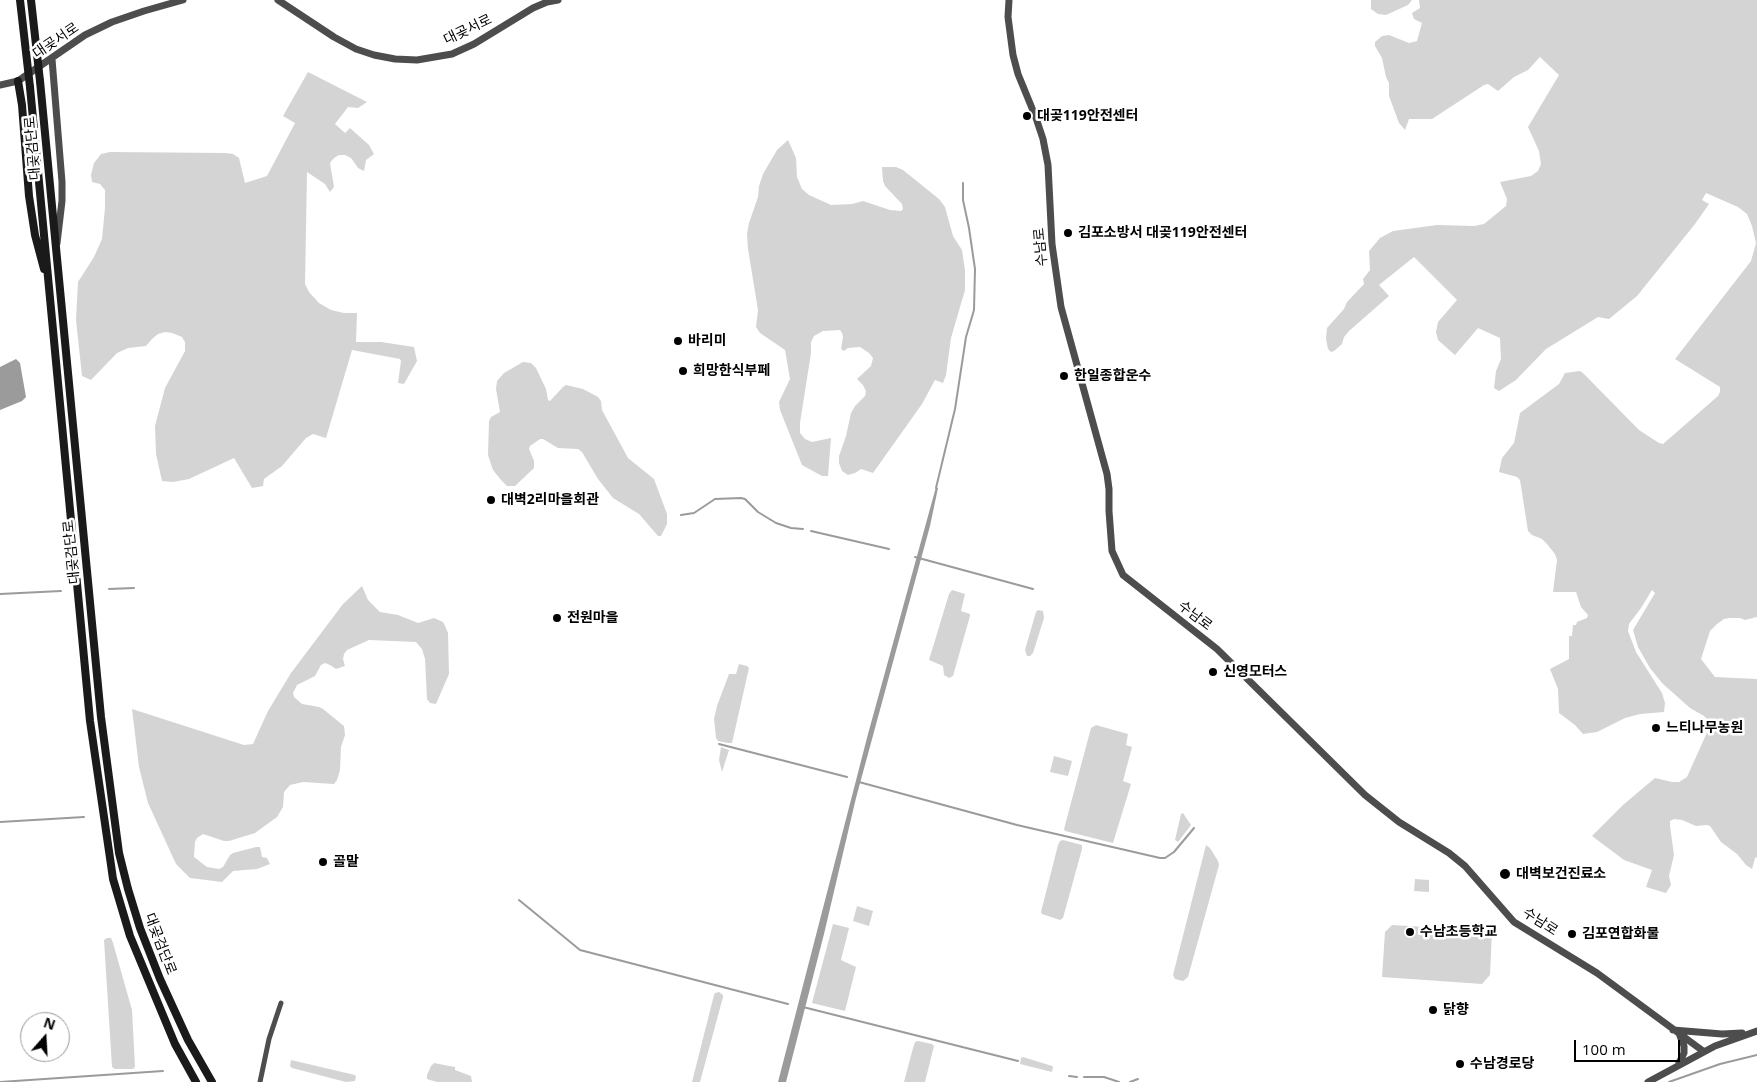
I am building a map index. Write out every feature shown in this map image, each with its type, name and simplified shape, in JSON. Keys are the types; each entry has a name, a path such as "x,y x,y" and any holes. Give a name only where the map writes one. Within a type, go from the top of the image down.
{"main road":[{"name":"대곶검단로","path":"20,0 30,87 90,721 113,879 130,936 154,995 175,1044 196,1082"},
{"name":"대곶검단로","path":"31,0 101,717 120,853 128,889 140,928 160,979 188,1040 212,1082"},
{"path":"18,81 33,220 49,284"}],"street":[{"name":"대곶서로","path":"0,86 18,81 85,35 112,22 183,0"},
{"name":"대곶서로","path":"278,0 334,37 356,49 381,57 418,60 452,54 474,44 533,8 546,2 558,0"},
{"name":"수남로","path":"1009,0 1008,17 1013,55 1018,74 1041,132 1048,164 1052,244 1061,307 1107,474 1112,551 1124,575 1217,648 1365,795 1399,822 1450,853 1514,922 1597,972 1680,1036 1703,1051"},
{"path":"52,59 62,182 56,253"},
{"path":"260,1082 269,1039 281,1003"},
{"path":"1672,1030 1722,1034 1755,1032"},
{"path":"1648,1082 1703,1051 1755,1032"},
{"path":"1678,1065 1684,1053 1684,1046 1680,1036"}],"shaded area":[{"path":"1371,0 1412,0 1408,5 1386,15 1378,14 1371,9"},
{"path":"1419,0 1757,0 1757,617 1745,620 1740,618 1724,619 1717,624 1710,631 1701,659 1715,677 1757,679 1757,857 1752,869 1721,842 1710,826 1696,826 1674,819 1670,821 1674,855 1669,876 1671,885 1666,893 1646,887 1652,870 1624,860 1592,836 1623,805 1655,778 1679,782 1687,777 1709,728 1708,720 1690,708 1662,683 1650,668 1638,647 1633,630 1655,593 1652,590 1629,624 1628,631 1636,652 1662,693 1665,703 1664,712 1640,714 1625,718 1597,732 1583,734 1575,725 1559,713 1558,689 1550,669 1569,659 1569,636 1572,636 1573,625 1587,618 1588,615 1581,607 1576,592 1553,592 1557,560 1555,554 1542,539 1528,531 1520,480 1517,477 1499,472 1502,458 1514,443 1520,413 1559,384 1565,373 1580,371 1583,373 1639,430 1663,444 1718,396 1720,387 1675,359 1751,261 1756,243 1752,226 1747,214 1738,207 1706,193 1702,200 1709,204 1637,296 1609,319 1598,317 1546,349 1516,380 1499,391 1494,388 1496,371 1501,359 1500,338 1478,328 1455,355 1438,340 1436,332 1438,322 1457,300 1414,257 1379,285 1389,296 1349,331 1344,337 1342,344 1331,352 1328,349 1326,339 1327,328 1364,284 1363,279 1370,270 1369,251 1380,238 1393,231 1437,225 1474,226 1484,224 1506,206 1507,199 1500,182 1531,176 1538,171 1541,164 1539,151 1528,127 1559,75 1540,57 1528,70 1514,77 1498,91 1488,84 1484,85 1432,119 1409,119 1405,130 1399,123 1389,96 1389,83 1382,58 1375,46 1375,42 1382,36 1389,35 1409,43 1417,41 1422,23 1414,19 1412,13 1420,8"},
{"path":"308,72 367,102 358,108 348,107 335,124 345,133 350,128 369,145 374,154 366,160 364,171 358,168 351,158 345,155 339,155 334,158 330,163 334,187 330,192 325,184 307,172 305,284 309,292 319,303 331,310 357,313 356,342 381,342 414,347 417,361 404,384 398,383 400,359 352,350 326,438 313,434 306,438 282,466 264,479 263,486 252,488 234,458 189,479 173,482 162,481 156,454 155,426 165,388 185,351 185,342 182,337 165,332 158,334 146,346 128,348 117,353 91,380 82,376 76,320 78,282 94,257 102,239 105,208 105,190 100,184 92,182 91,175 94,163 101,154 110,152 226,153 233,154 239,158 245,183 267,176 295,123 283,116"},
{"path":"788,140 796,158 797,177 802,189 809,195 831,205 852,204 863,201 890,210 901,211 903,209 902,204 885,186 882,167 896,167 903,170 939,199 945,207 953,236 962,250 965,290 951,338 946,375 943,383 935,380 922,404 873,473 861,469 848,475 842,471 839,463 839,456 851,413 865,396 866,391 857,379 871,366 873,358 869,353 860,347 848,348 844,351 841,349 843,337 840,330 823,331 814,336 811,342 800,433 805,439 812,442 831,438 828,476 822,476 802,465 780,410 779,402 790,379 785,350 760,333 756,327 758,310 747,234 763,174 777,150"},
{"path":"16,359 20,363 26,397 22,401 0,410 0,367"},
{"path":"523,362 531,363 536,368 550,401 566,385 583,389 598,397 601,401 602,410 628,458 654,479 667,514 667,524 661,536 658,536 639,514 613,498 598,479 582,452 578,449 558,448 540,439 530,446 529,449 534,461 534,468 515,486 507,486 493,470 488,455 489,421 491,417 500,412 496,389 497,381 504,373"},
{"path":"936,487 938,488 930,526 856,798 786,1082 778,1082 868,734"},
{"path":"362,586 368,600 380,612 398,615 418,623 434,618 443,622 448,633 449,674 436,704 430,703 427,699 425,659 422,649 416,642 369,640 347,650 343,659 345,666 336,669 325,663 321,665 315,676 297,685 293,693 294,697 302,704 323,709 344,726 345,735 341,747 340,770 337,780 334,784 303,782 290,785 284,792 283,807 277,817 255,833 229,841 203,834 195,842 194,857 207,867 219,869 223,867 233,853 256,847 260,847 262,857 267,858 270,864 257,869 233,871 222,882 190,878 176,864 148,803 139,767 132,709 244,745 253,744 268,711 291,673 343,604"},
{"path":"952,590 965,594 961,611 970,614 970,616 953,676 949,678 944,675 943,666 929,660 949,594"},
{"path":"1038,610 1043,611 1044,618 1033,653 1027,656 1025,650"},
{"path":"739,664 749,668 732,743 718,741 714,719 717,706 729,674 736,674"},
{"path":"1096,725 1128,734 1126,745 1132,747 1123,781 1131,784 1113,843 1065,831 1064,829 1091,728"},
{"path":"721,747 729,750 722,772 719,760"},
{"path":"1054,756 1072,761 1068,776 1050,772"},
{"path":"1183,813 1191,825 1178,842 1175,840 1181,814"},
{"path":"1063,840 1082,845 1082,849 1063,918 1060,920 1041,912 1058,845"},
{"path":"1206,845 1210,848 1219,865 1188,977 1183,981 1175,979 1173,975"},
{"path":"1415,879 1429,880 1429,892 1414,891"},
{"path":"857,906 873,911 869,926 853,921"},
{"path":"833,924 849,928 841,960 856,967 845,1011 812,1003"},
{"path":"1392,925 1492,931 1490,975 1482,984 1382,977 1385,932"},
{"path":"111,938 113,943 132,1010 135,1067 133,1069 115,1069 112,1067 104,940"},
{"path":"719,992 723,997 700,1082 692,1082 714,995"},
{"path":"918,1041 934,1046 925,1082 904,1082 915,1042"},
{"path":"1023,1057 1052,1066 1052,1072 1020,1064"},
{"path":"291,1060 355,1075 355,1081 346,1082 292,1068 290,1066"},
{"path":"434,1063 455,1067 455,1070 471,1076 472,1082 437,1082 427,1079 427,1075"}],"waterway":[{"path":"936,488 955,409 966,337 974,310 975,269 963,200 963,183"},
{"path":"681,515 694,513 715,499 741,498 745,499 758,512 776,523 791,528 803,529"},
{"path":"811,531 889,549"},
{"path":"915,557 1033,589"},
{"path":"109,589 134,588"},
{"path":"0,594 61,591"},
{"path":"719,744 847,777"},
{"path":"859,782 1017,825 1160,858 1165,858 1174,852 1194,828"},
{"path":"0,822 84,817"},
{"path":"519,900 580,950 788,1004"},
{"path":"803,1007 1018,1061"},
{"path":"1669,1082 1720,1064 1757,1055"},
{"path":"0,1082 163,1071"},
{"path":"1069,1076 1077,1077"},
{"path":"1084,1077 1104,1077 1119,1082"},
{"path":"1130,1082 1138,1079"}],"place":[{"name":"대곶119안전센터","path":"1027,116"},
{"name":"김포소방서 대곶119안전센터","path":"1068,233"},
{"name":"바리미","path":"678,341"},
{"name":"희망한식부페","path":"683,371"},
{"name":"한일종합운수","path":"1064,376"},
{"name":"대벽2리마을회관","path":"491,500"},
{"name":"전원마을","path":"557,618"},
{"name":"신영모터스","path":"1213,672"},
{"name":"느티나무농원","path":"1656,728"},
{"name":"골말","path":"323,862"},
{"name":"대벽보건진료소","path":"1505,874"},
{"name":"수남초등학교","path":"1410,932"},
{"name":"김포연합화물","path":"1572,934"},
{"name":"닭향","path":"1433,1010"},
{"name":"수남경로당","path":"1460,1064"}]}
